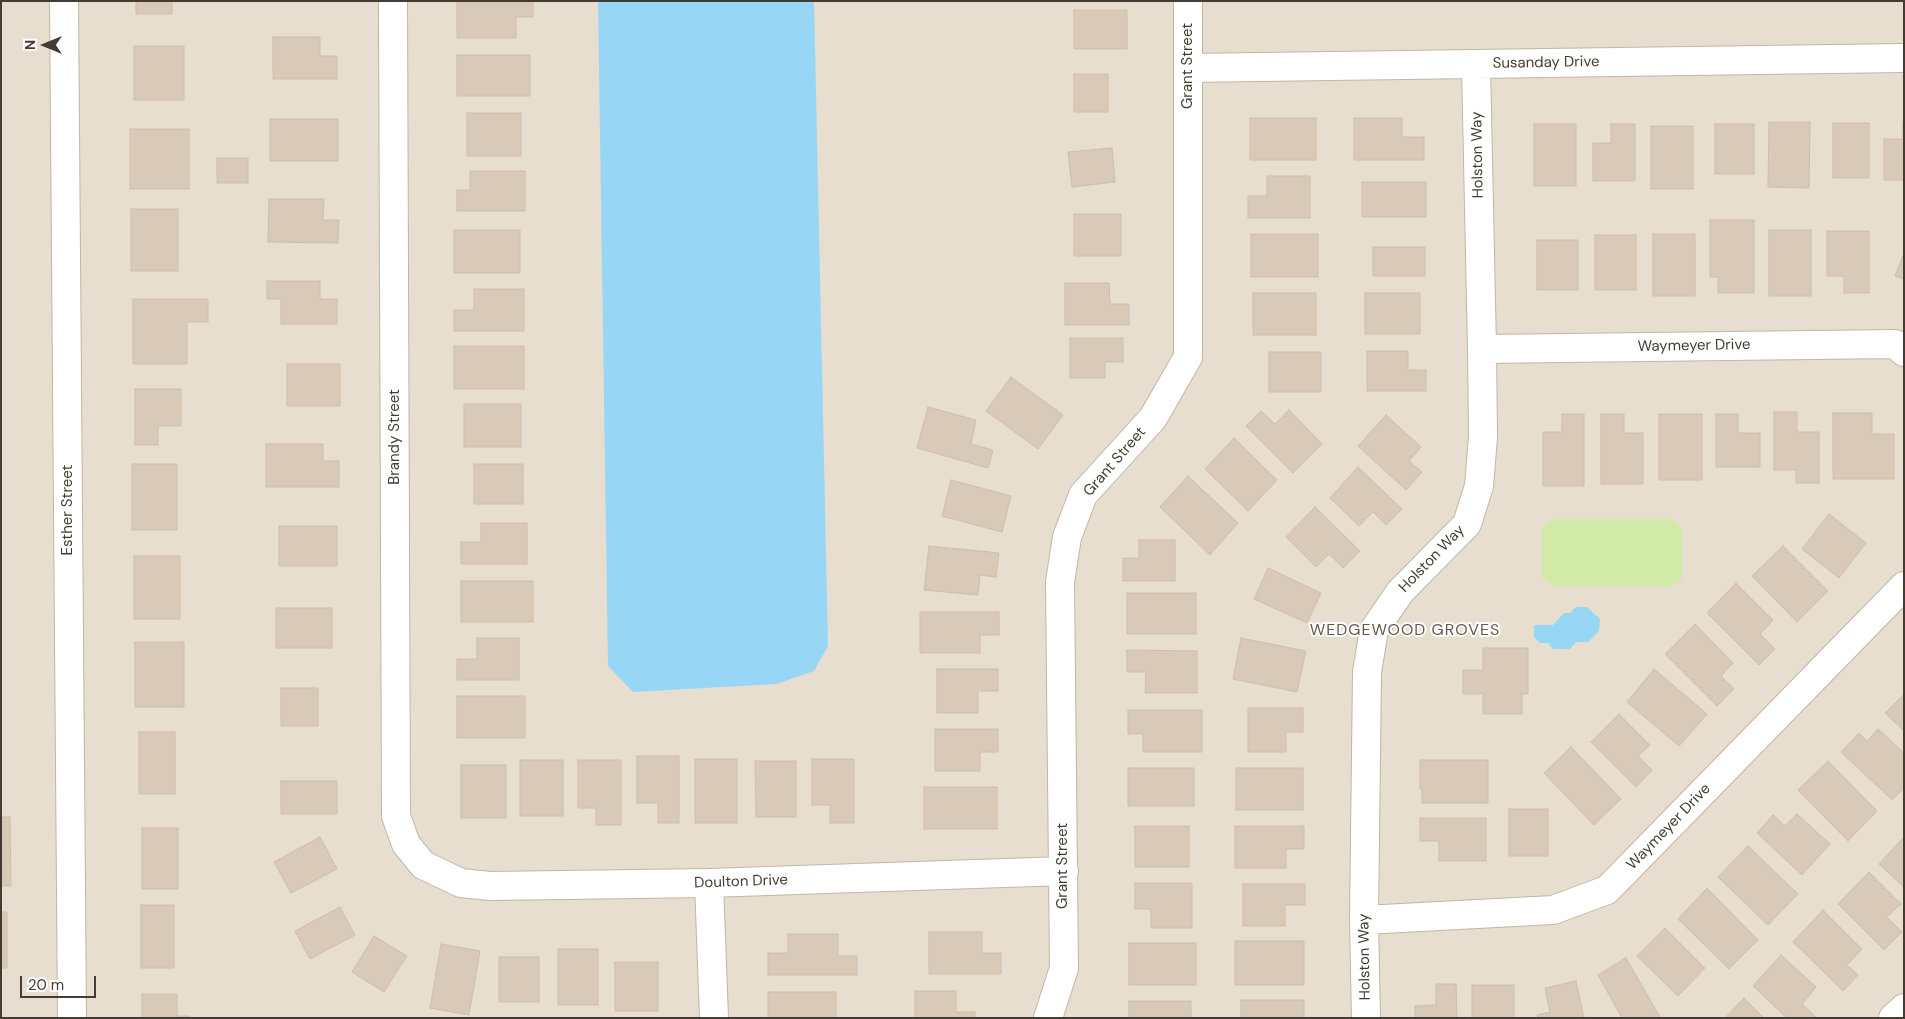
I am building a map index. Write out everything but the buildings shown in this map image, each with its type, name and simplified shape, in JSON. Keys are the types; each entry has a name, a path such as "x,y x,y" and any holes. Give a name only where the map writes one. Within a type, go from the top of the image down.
{"street":[{"name":"Esther Street","path":"64,1 72,1018"},
{"name":"Brandy Street","path":"393,1 396,816 406,844 423,865"},
{"name":"Grant Street","path":"1048,1018 1064,968 1060,582 1067,537 1083,495 1153,418 1188,357 1188,1"},
{"name":"Susanday Drive","path":"1188,68 1904,58"},
{"name":"Holston Way","path":"1366,1018 1364,920 1367,672 1374,630 1400,592 1467,524 1479,486 1483,437 1476,64"},
{"name":"Waymeyer Drive","path":"1482,348 1895,344 1904,352"},
{"name":"Waymeyer Drive","path":"1364,920 1553,910 1607,890 1904,586"},
{"name":"Doulton Drive","path":"423,865 461,883 490,886 709,883 1064,871"},
{"path":"709,883 714,1018"},
{"path":"1893,1018 1904,1008"}],"shaded area":[{"path":"1,1 1904,1 1904,1018 1,1018"}],"green space":[{"path":"1553,519 1673,519 1682,528 1682,579 1671,587 1554,587 1541,577 1541,529"}],"water":[{"path":"598,1 814,1 828,646 814,671 776,684 633,692 608,666"},
{"path":"1576,607 1587,607 1600,619 1599,631 1588,642 1576,642 1570,649 1553,649 1548,643 1540,643 1534,637 1534,625 1553,625 1564,613 1570,613"}],"district":[{"name":"WEDGEWOOD GROVES","path":"1405,631"}]}
